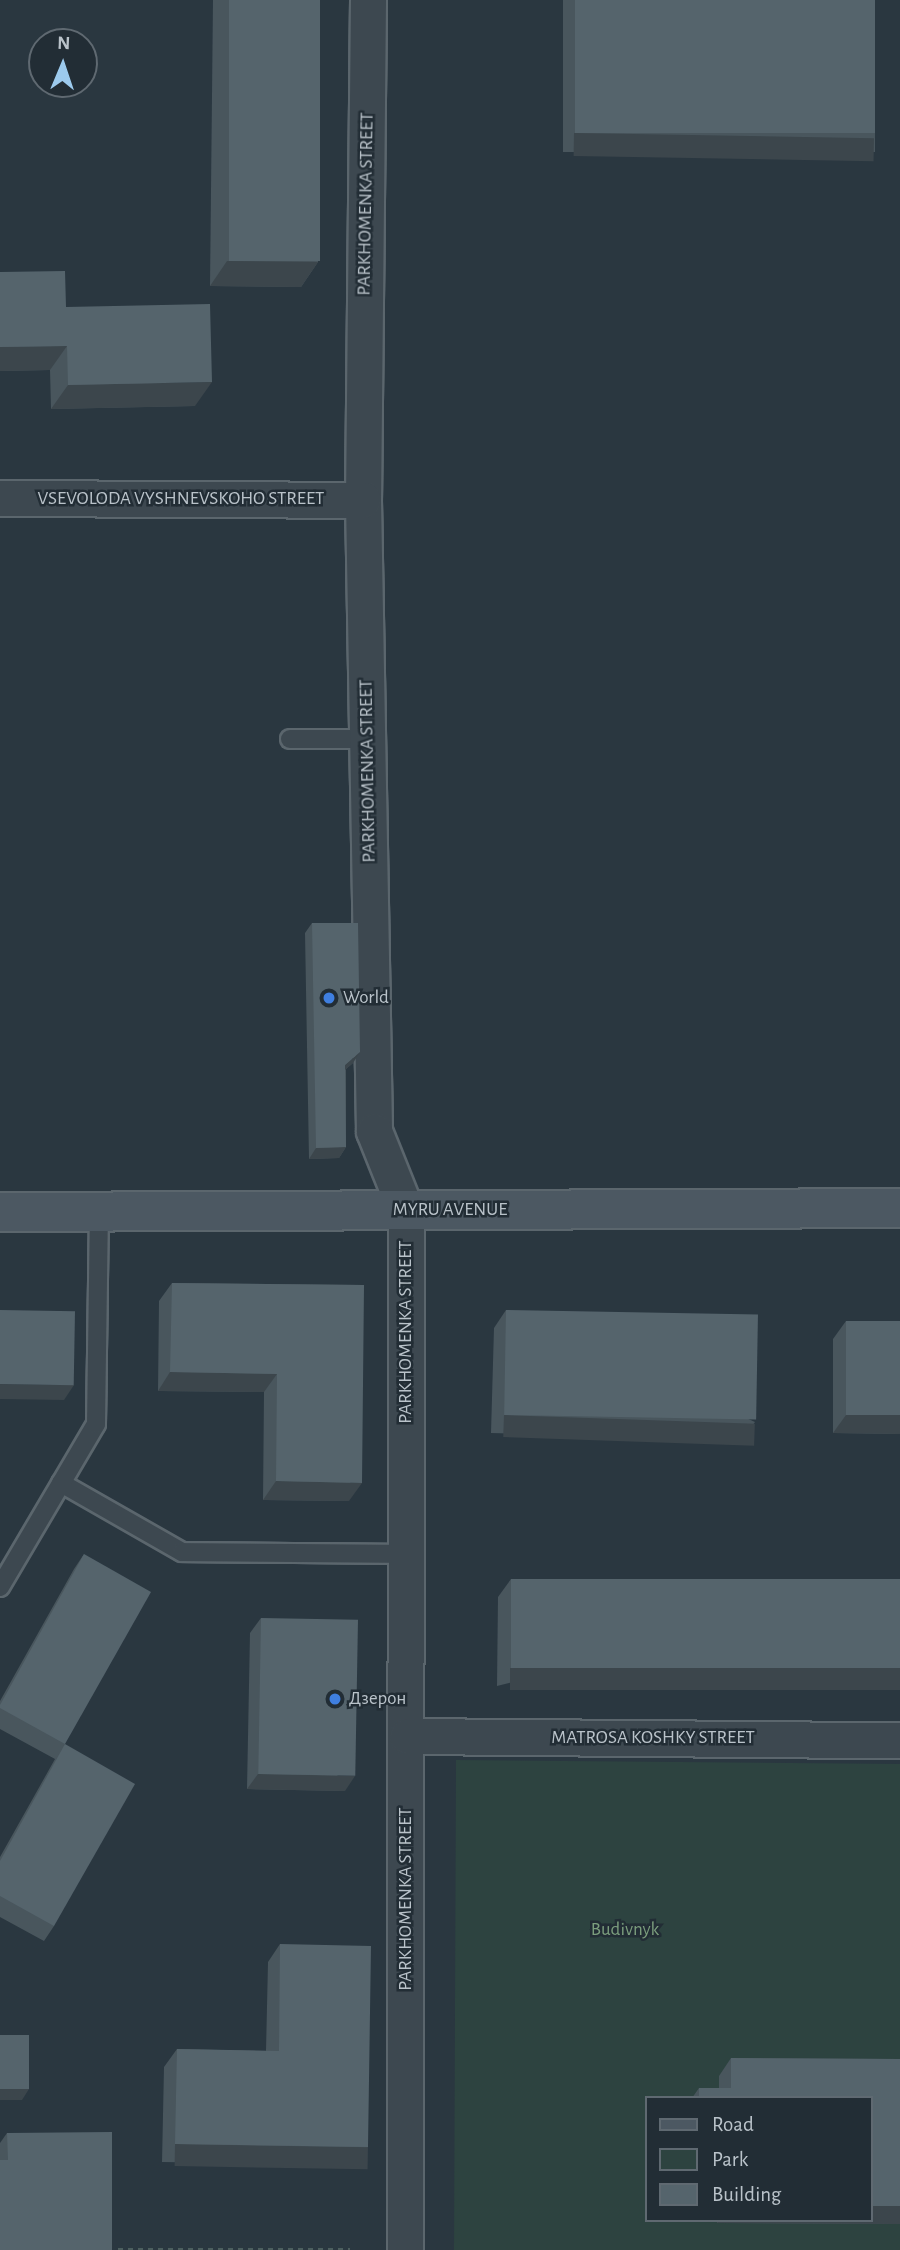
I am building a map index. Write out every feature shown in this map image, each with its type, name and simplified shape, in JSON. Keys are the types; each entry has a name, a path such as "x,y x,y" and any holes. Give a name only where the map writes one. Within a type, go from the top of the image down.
{"main road":[{"name":"MYRU AVENUE","path":"0,1212 900,1208"}],"street":[{"name":"PARKHOMENKA STREET","path":"368,0 363,499 374,1131 406,1211 405,2250"},
{"name":"VSEVOLODA VYSHNEVSKOHO STREET","path":"0,498 363,499"},
{"name":"MATROSA KOSHKY STREET","path":"407,1736 900,1740"}],"lane":[{"path":"290,738 367,739"},
{"path":"0,1587 96,1424 99,1212"},
{"path":"61,1483 182,1552 406,1554"}],"path":[{"path":"118,2250 350,2250"}],"green space":[{"name":"Budivnyk","path":"456,1760 900,1764 900,2250 454,2250"}],"building":[{"path":"229,0 320,0 320,261 229,261"},
{"path":"575,0 875,0 875,133 575,133"},
{"path":"65,271 66,307 210,304 212,382 68,385 67,346 0,347 0,272"},
{"name":"World","path":"312,923 358,923 360,1052 345,1065 346,1147 316,1148"},
{"path":"172,1283 364,1285 362,1483 276,1481 277,1374 170,1372"},
{"path":"0,1310 75,1311 74,1385 0,1384"},
{"path":"506,1310 758,1314 756,1419 504,1415"},
{"path":"846,1321 900,1321 900,1415 846,1415"},
{"path":"84,1554 151,1592 65,1744 0,1708 0,1705"},
{"path":"511,1579 900,1579 900,1668 511,1668"},
{"path":"261,1618 358,1620 355,1776 258,1774"},
{"path":"65,1744 135,1784 54,1926 0,1896 0,1861"},
{"path":"280,1944 371,1946 368,2147 175,2144 177,2049 279,2051"},
{"path":"0,2035 29,2035 29,2089 0,2089"},
{"path":"731,2058 900,2059 900,2206 872,2206 872,2096 699,2096 699,2088 731,2088"},
{"path":"112,2132 112,2250 0,2250 0,2160 8,2160 7,2133"}],"place":[{"name":"World","path":"329,998"},
{"name":"Дзерон","path":"335,1699"}]}
